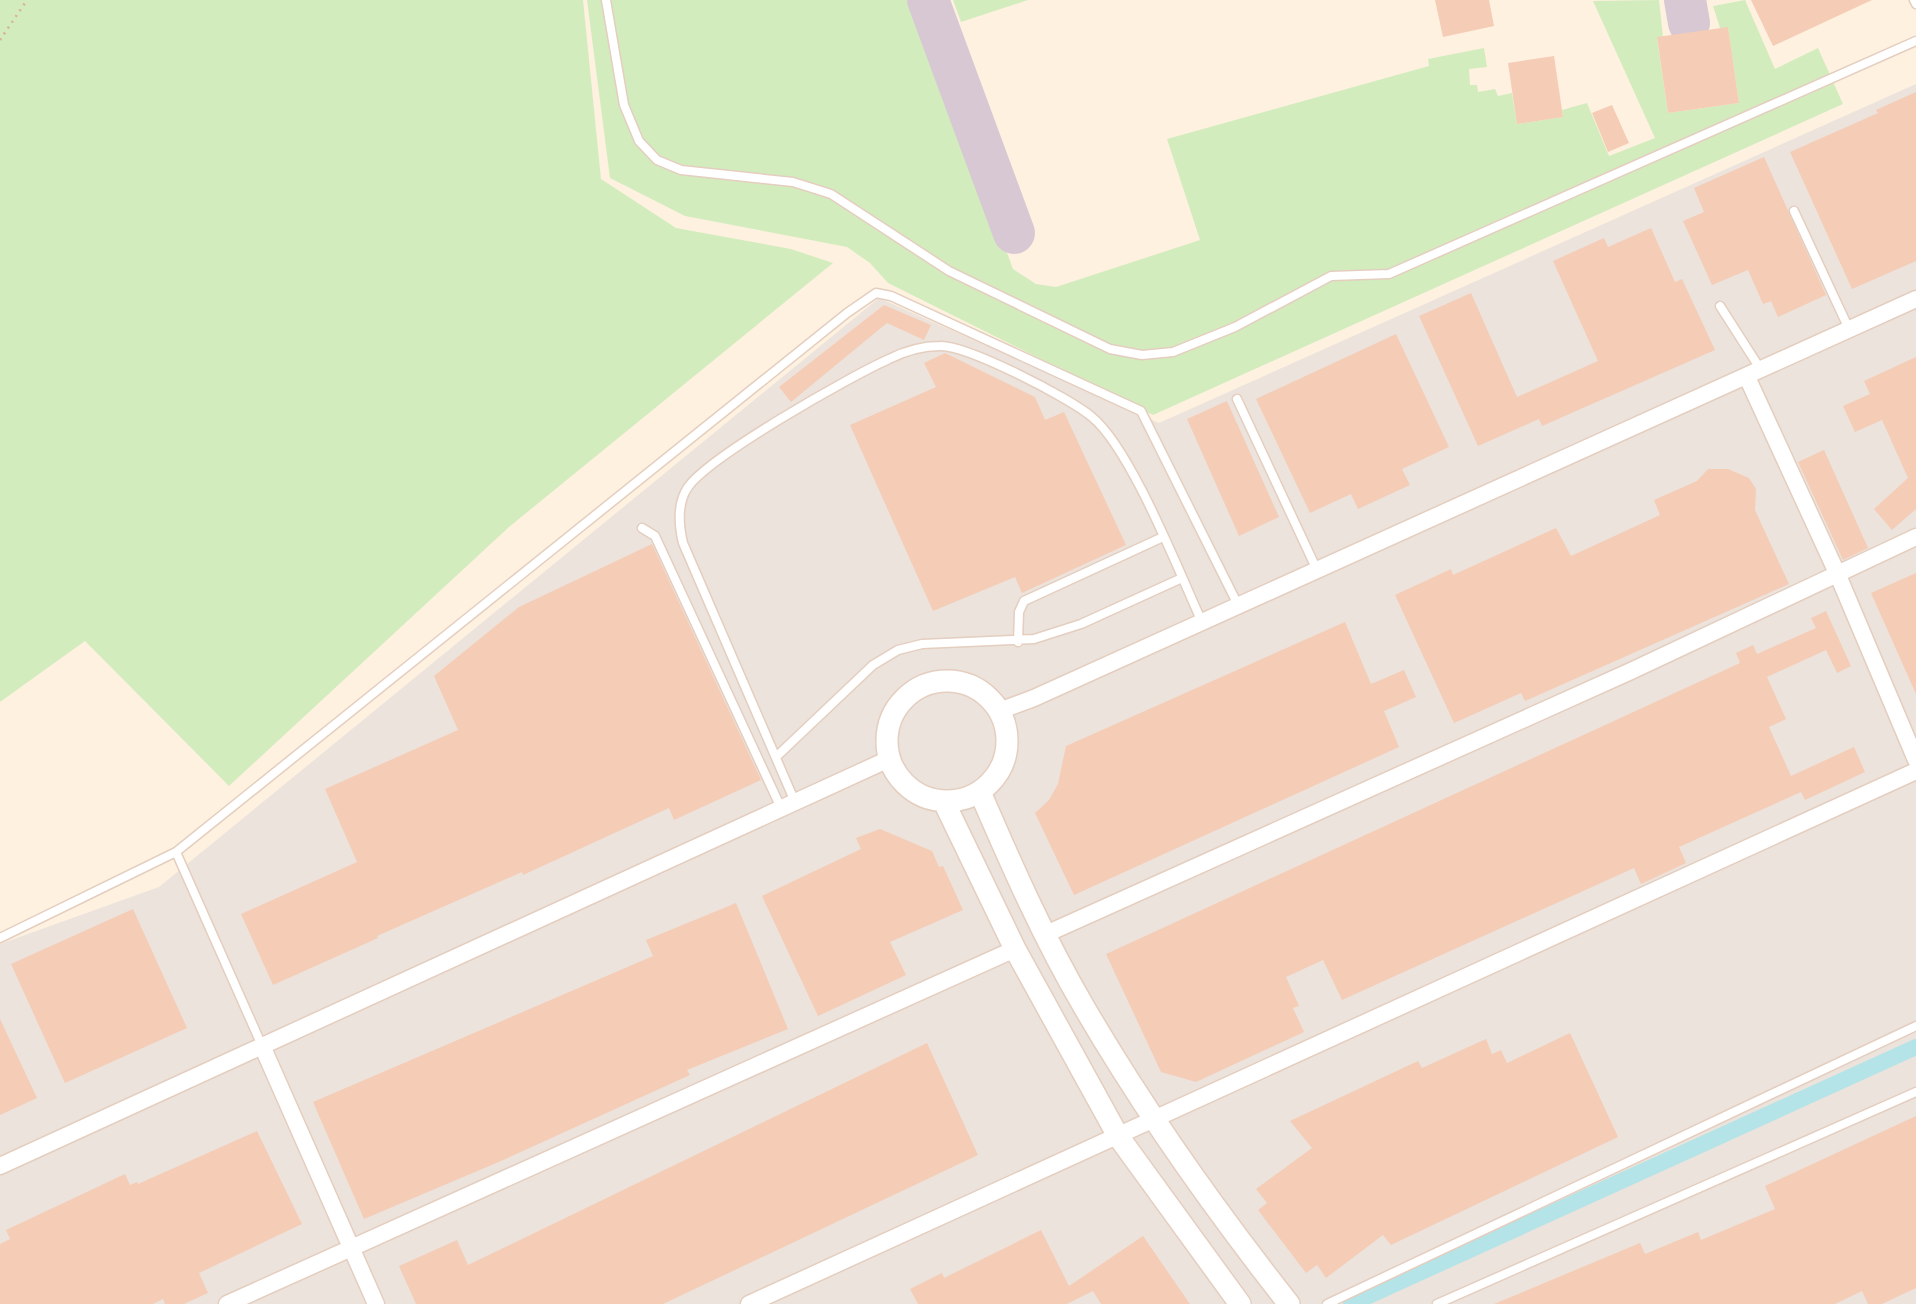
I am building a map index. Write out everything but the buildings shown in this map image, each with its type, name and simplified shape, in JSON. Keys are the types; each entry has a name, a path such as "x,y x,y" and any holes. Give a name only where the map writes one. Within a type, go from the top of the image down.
{"street":[{"path":"999,711 1916,299"},
{"path":"1754,373 1916,760"},
{"path":"1046,934 1619,677 1916,537"},
{"path":"955,681 972,686 987,695 999,711 1007,730 1006,754 997,775 980,792 964,799 944,802 927,798 910,789 897,776 889,759 886,742 888,724 901,702 921,686 955,681"},
{"path":"0,1166 263,1048 889,759"},
{"path":"749,1304 1916,771"},
{"path":"980,792 1046,934 1083,1006 1229,1227 1289,1304"},
{"path":"944,802 1015,949 1118,1136 1240,1304"},
{"path":"227,1304 1015,949"},
{"path":"263,1048 354,1248 376,1304"}],"lane":[{"path":"606,0 624,105 639,141 657,160 681,170 793,182 831,194 972,284 1110,349 1142,355 1157,355 1188,347 1331,276 1389,274 1916,41"},
{"path":"1794,211 1849,329"},
{"path":"0,937 176,852 847,313 876,293 891,296 1141,411 1238,605"},
{"path":"1720,306 1754,373"},
{"path":"788,805 776,757 682,543 679,527 681,509 687,489 702,472 774,425 887,359 926,346 951,347 1066,399 1105,428 1163,537 1202,622"},
{"path":"1237,399 1317,570"},
{"path":"642,528 655,536 788,805"},
{"path":"1018,642 1019,612 1024,601 1163,537"},
{"path":"776,757 873,664 898,650 922,644 1018,642 1081,624 1182,578"},
{"path":"176,852 263,1048"},
{"path":"1327,1304 1916,1026"},
{"path":"1437,1304 1916,1092"}],"path":[{"path":"0,40 27,0"}],"shaded area":[{"path":"1916,84 1916,1304 0,1304 0,944 159,887 879,298 1159,423"}],"green space":[{"path":"0,0 583,0 601,179 676,228 791,249 833,263 509,527 229,786 85,641 0,702"},
{"path":"587,0 914,0 1013,269 1036,284 1056,287 1200,240 1167,139 1429,66 1428,59 1484,48 1487,67 1469,69 1470,85 1477,85 1478,92 1495,89 1498,96 1512,93 1517,124 1563,117 1562,110 1587,103 1609,156 1655,138 1593,1 1659,0 1663,37 1657,38 1668,113 1739,103 1728,28 1720,28 1713,6 1745,0 1775,69 1818,48 1843,104 1153,415 888,283 870,263 847,247 685,216 610,178"},
{"path":"953,0 1028,0 961,22"}],"waterway":[{"path":"1351,1304 1916,1047"}],"taxiway":[{"path":"928,0 1014,233"},
{"path":"1685,0 1689,23"}]}
